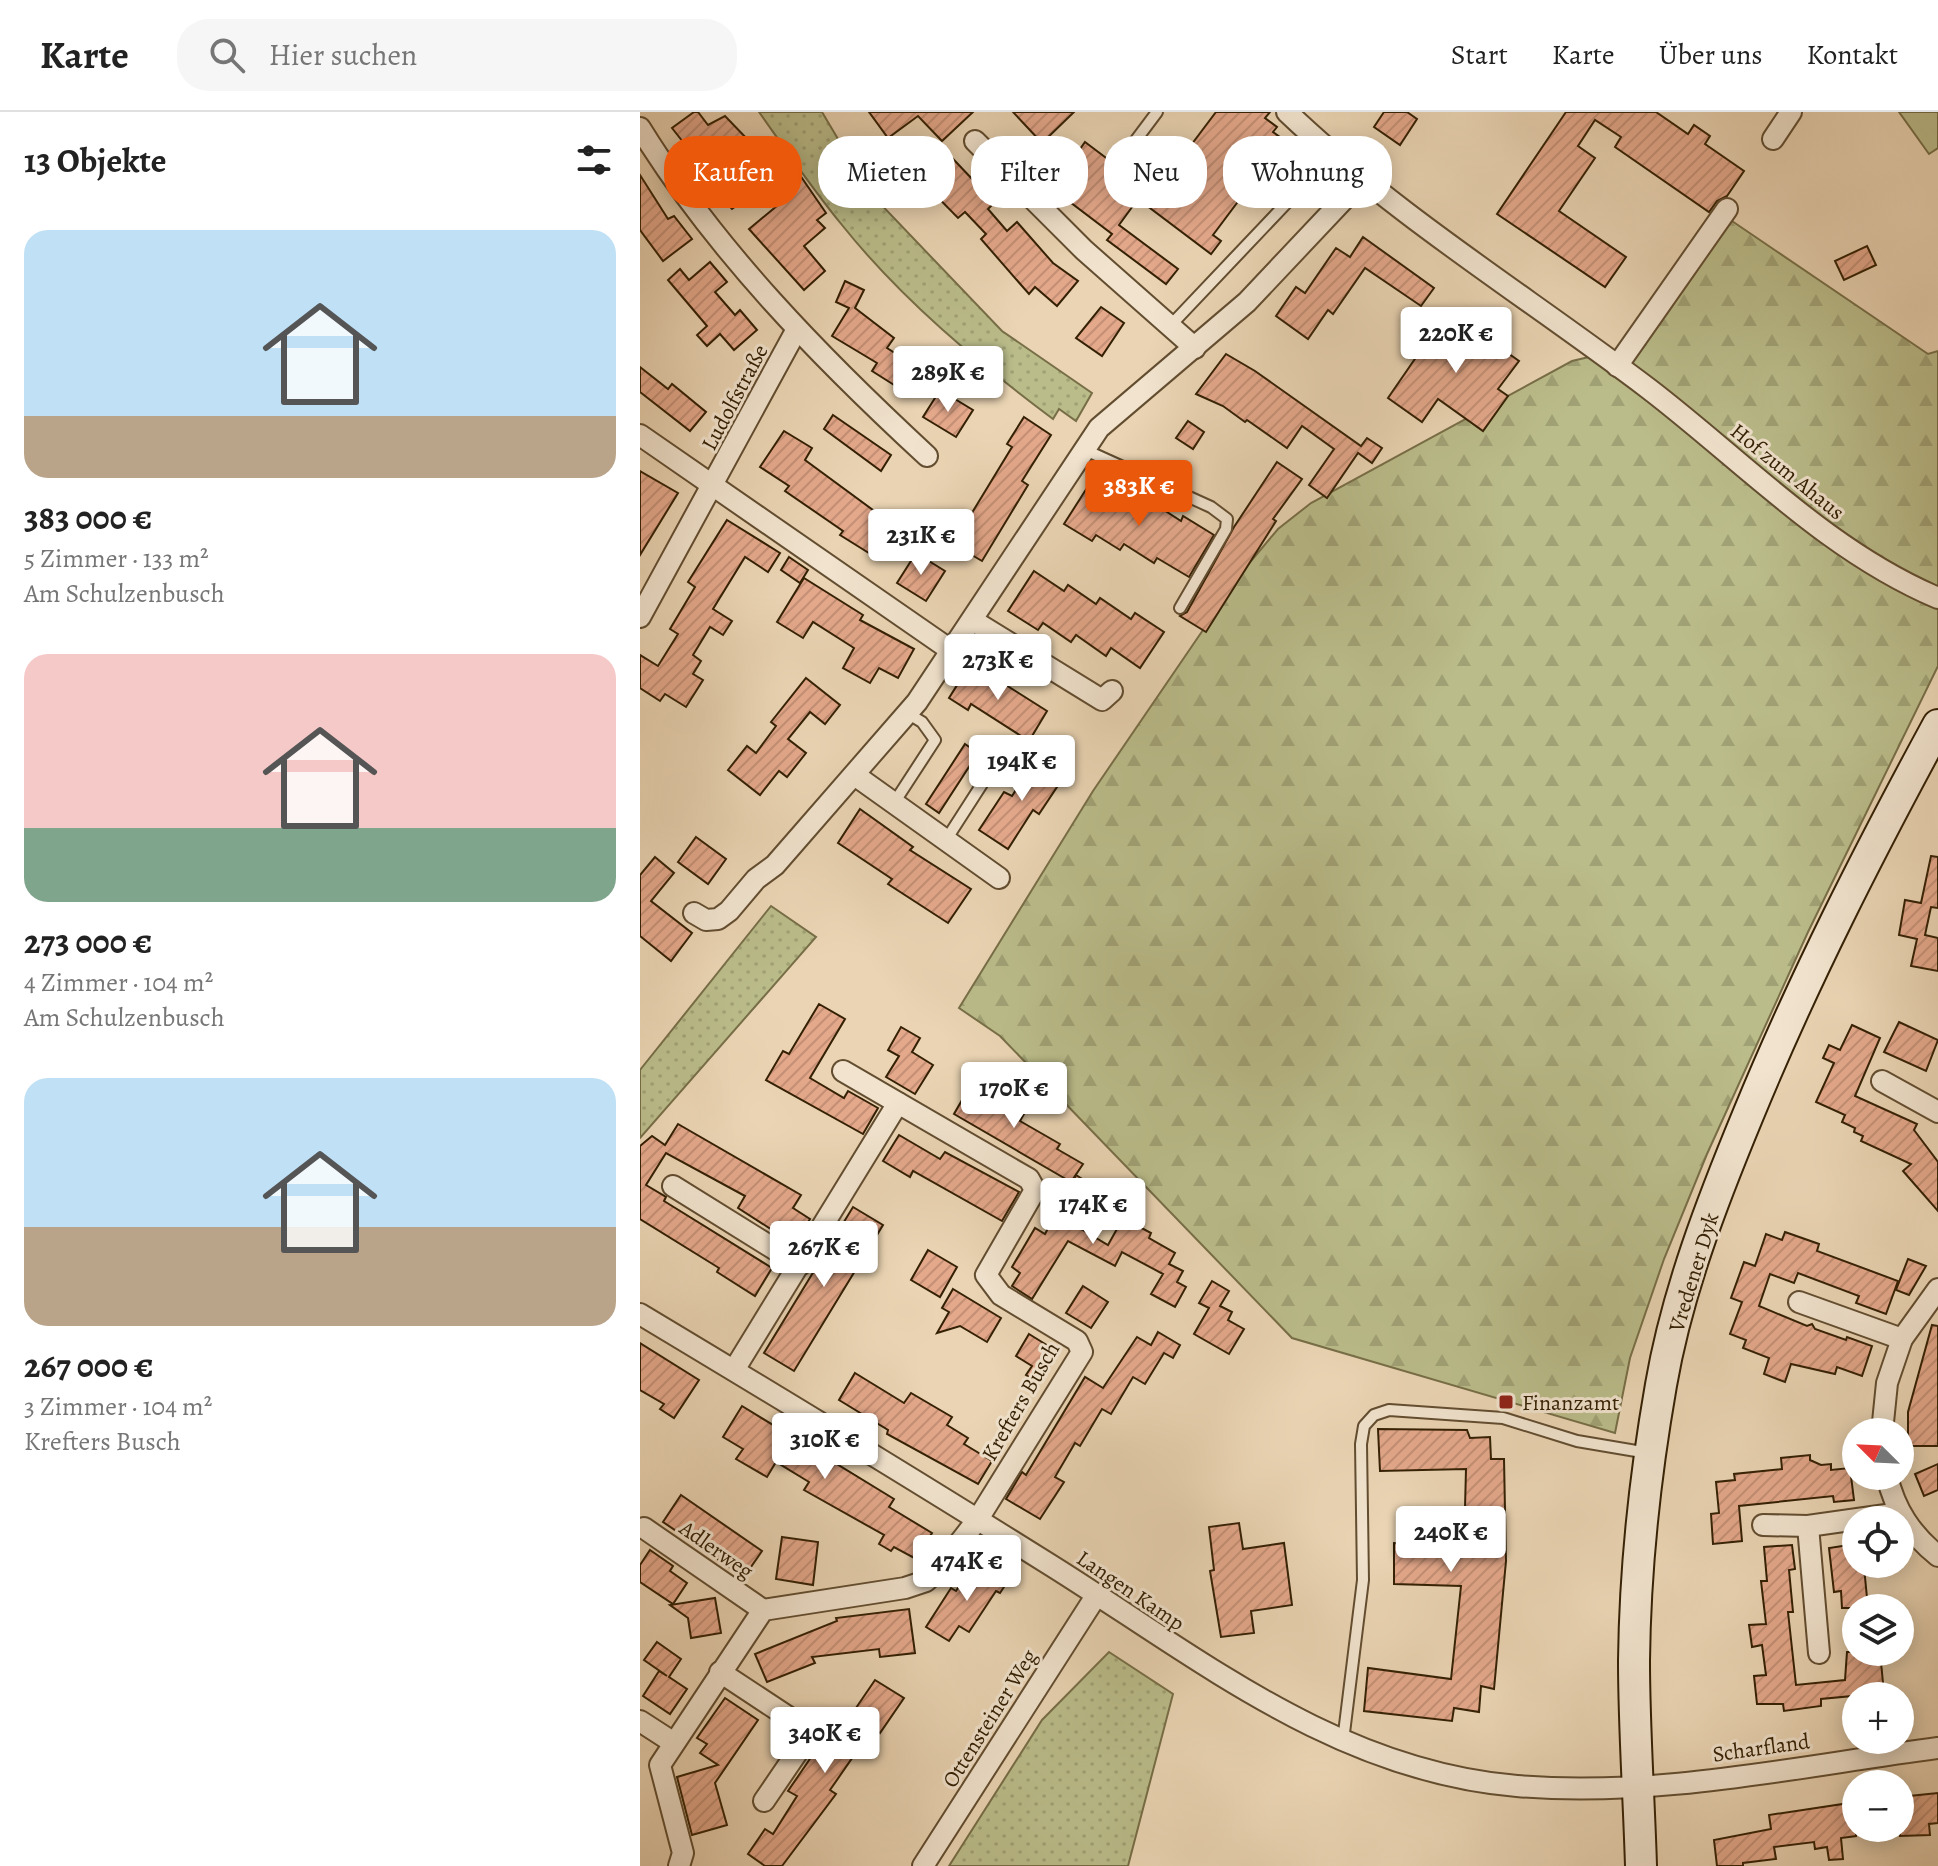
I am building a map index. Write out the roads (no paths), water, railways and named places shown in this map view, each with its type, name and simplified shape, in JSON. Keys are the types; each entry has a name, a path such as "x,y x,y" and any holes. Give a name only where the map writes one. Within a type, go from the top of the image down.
{"main road":[{"name":"Vredener Dyk","path":"1641,1866 1634,1659 1637,1590 1662,1382 1690,1270 1723,1176 1789,1015 1879,834 1938,725"}],"street":[{"name":"Hof zum Ahaus","path":"1287,112 1314,136"},
{"path":"1773,139 1791,112"},
{"path":"640,128 705,220 797,329 927,456"},
{"name":"Hof zum Ahaus","path":"1392,200 1617,366 1846,548 1898,581 1938,598"},
{"path":"1042,208 1084,250 1195,348"},
{"path":"694,913 706,920 718,919 729,911 856,776 952,651 1083,449 1123,405 1247,302 1336,208"},
{"path":"1617,366 1727,209"},
{"name":"Ludolfstraße","path":"640,617 797,329"},
{"path":"640,435 952,651"},
{"path":"972,620 1102,700 1112,691"},
{"path":"856,776 999,878"},
{"name":"Krefters Busch","path":"843,1071 1029,1179 1035,1190 986,1275 1001,1295 1077,1341 1082,1352 978,1519"},
{"path":"1882,1081 1938,1112"},
{"path":"734,1370 898,1103"},
{"path":"673,1186 800,1265"},
{"path":"1883,1418 1887,1383 1902,1339 1938,1289"},
{"path":"1799,1302 1902,1339"},
{"name":"Langen Kamp","path":"640,1314 978,1519 1198,1662 1343,1743 1453,1776 1518,1786 1637,1788"},
{"name":"Adlerweg","path":"644,1528 763,1610 905,1588 926,1581 978,1519"},
{"path":"1763,1525 1808,1526 1842,1521"},
{"path":"1808,1526 1819,1653"},
{"path":"1914,1534 1938,1556"},
{"name":"Ottensteiner Weg","path":"923,1866 1096,1596"},
{"name":"Adlerweg","path":"679,1866 683,1853 660,1765 763,1610"},
{"path":"720,1672 811,1732 764,1801"},
{"path":"640,1721 674,1743"},
{"name":"Scharfland","path":"1637,1788 1938,1748"}],"lane":[{"path":"1139,136 1157,112"},
{"path":"1170,326 1282,208"},
{"path":"1083,449 1211,507 1227,519 1226,529 1180,608"},
{"path":"894,803 935,740 922,722 907,713"},
{"path":"946,840 991,770"},
{"path":"1343,1743 1363,1580 1361,1444 1364,1426 1374,1415 1389,1410 1477,1414 1503,1418 1577,1441 1651,1454"}],"place":[{"name":"Finanzamt","path":"1506,1402"}]}
